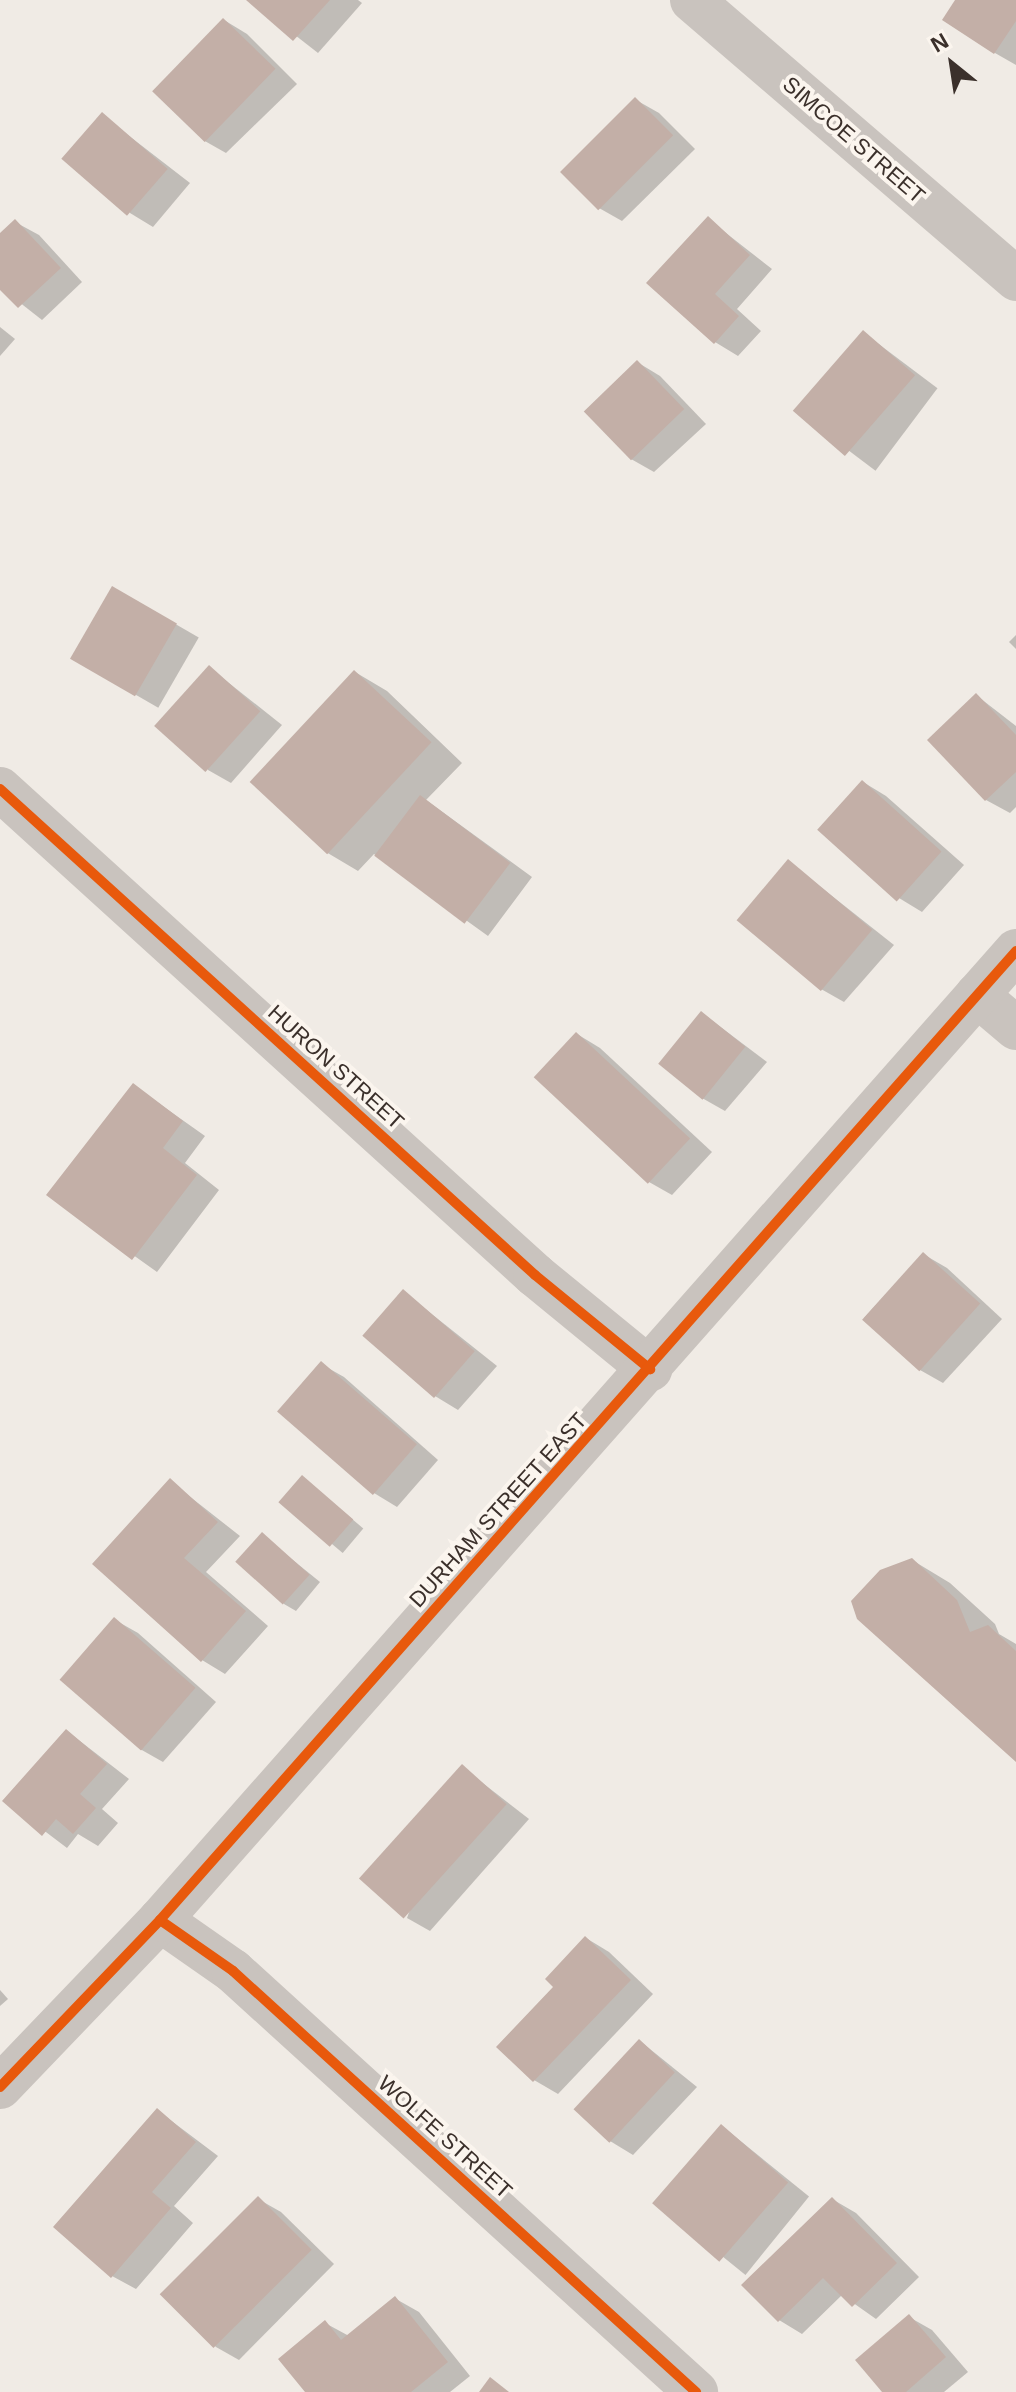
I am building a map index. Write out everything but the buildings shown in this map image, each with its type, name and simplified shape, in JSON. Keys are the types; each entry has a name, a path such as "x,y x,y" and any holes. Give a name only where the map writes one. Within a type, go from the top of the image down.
{"street":[{"name":"SIMCOE STREET","path":"692,0 1016,279"},
{"name":"HURON STREET","path":"0,789 535,1275 650,1369"},
{"name":"DURHAM STREET EAST","path":"0,2087 160,1920 650,1369 1016,951"},
{"path":"977,995 1016,1028"},
{"name":"WOLFE STREET","path":"160,1920 233,1971 696,2392"}],"cycle path":[{"path":"0,789 535,1275 650,1369"},
{"path":"0,2087 160,1920 1016,951"},
{"path":"160,1920 233,1971 696,2392"}]}
